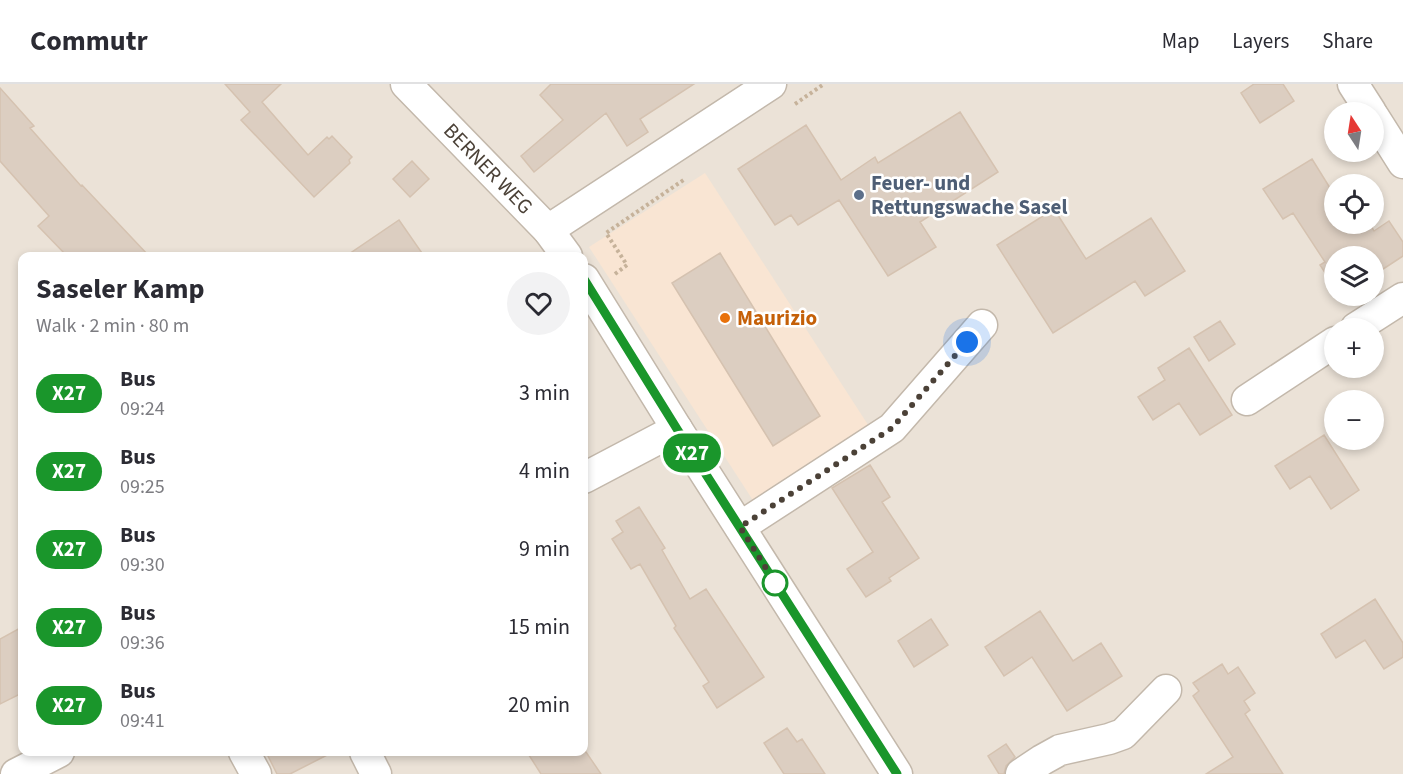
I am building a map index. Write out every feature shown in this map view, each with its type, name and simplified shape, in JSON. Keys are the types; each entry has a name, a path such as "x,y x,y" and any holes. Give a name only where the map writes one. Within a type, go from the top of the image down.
{"street":[{"name":"BERNER WEG","path":"406,84 548,230 564,252"},
{"path":"548,230 771,84"},
{"path":"1353,84 1365,102"},
{"path":"1384,133 1403,163"},
{"path":"588,285 897,774"},
{"path":"1372,318 1403,298"},
{"path":"740,527 892,428 982,325"},
{"path":"1247,400 1324,349"},
{"path":"588,476 677,429"},
{"path":"1021,774 1060,750 1123,734 1166,690"},
{"path":"16,774 51,756"},
{"path":"246,756 256,774"},
{"path":"367,756 376,774"}],"path":[{"path":"795,104 824,84"},
{"path":"588,285 627,265 606,233 686,178"}],"shaded area":[{"path":"0,84 1403,84 1403,774 0,774"},
{"path":"705,173 883,448 767,522 589,247"}],"building":[{"path":"225,84 281,84 262,102 308,155 327,137 329,139 332,136 352,157 349,160 350,163 314,197 241,120 250,112"},
{"path":"551,84 694,84 640,119 648,132 627,146 606,113 534,172 521,156 563,120 540,95"},
{"path":"1254,84 1283,84 1294,101 1260,123 1241,93"},
{"path":"0,88 34,126 30,128 81,186 145,252 63,252 38,226 49,216 0,161"},
{"name":"Feuer- und Rettungswache Sasel","path":"960,112 998,172 920,222 936,247 888,276 839,200 798,225 791,215 775,225 738,169 806,125 841,180 875,157 878,163"},
{"path":"1312,159 1324,178 1324,234 1384,234 1384,224 1389,221 1403,242 1403,256 1384,268 1384,246 1324,246 1324,260 1293,213 1283,219 1263,189"},
{"path":"412,161 429,179 410,197 393,179"},
{"path":"1054,209 1086,259 1151,218 1185,271 1145,296 1135,281 1053,333 997,245"},
{"path":"399,220 421,252 352,252"},
{"path":"720,253 820,416 773,446 672,283"},
{"path":"1220,321 1235,344 1209,361 1194,337"},
{"path":"1189,348 1232,415 1200,435 1179,403 1153,420 1138,397 1165,380 1158,368"},
{"path":"1324,435 1324,450 1334,450 1359,490 1331,509 1310,476 1290,489 1275,466"},
{"path":"870,465 890,497 882,502 919,558 889,578 891,581 866,597 847,569 873,552 832,488"},
{"path":"639,507 665,548 662,550 690,599 706,589 764,677 717,708 703,686 709,682 674,628 676,626 640,564 631,569 612,539 623,532 616,521"},
{"path":"1375,599 1403,643 1403,657 1384,669 1365,640 1336,658 1321,634"},
{"path":"1040,611 1073,661 1101,643 1122,676 1067,711 1032,657 1004,676 985,647"},
{"path":"931,619 948,645 914,667 898,641"},
{"path":"18,629 18,695 0,704 0,639"},
{"path":"1222,664 1228,674 1238,667 1255,693 1244,701 1250,710 1245,714 1283,774 1206,774 1233,757 1193,696 1199,691 1193,683"},
{"path":"787,728 797,742 802,739 825,774 784,774 764,743"},
{"path":"1006,744 1015,757 1006,766 1004,774 999,774 988,756"},
{"path":"588,755 601,774 541,774 530,756"},
{"path":"268,756 325,756 290,774 277,774"}],"bus line":[{"name":"X27","path":"588,285 897,774"}],"place":[{"name":"Feuer- und Rettungswache Sasel","path":"859,195"},
{"name":"Maurizio","path":"725,318"}],"route":[{"path":"775,583 740,527 892,428 967,342"}]}
